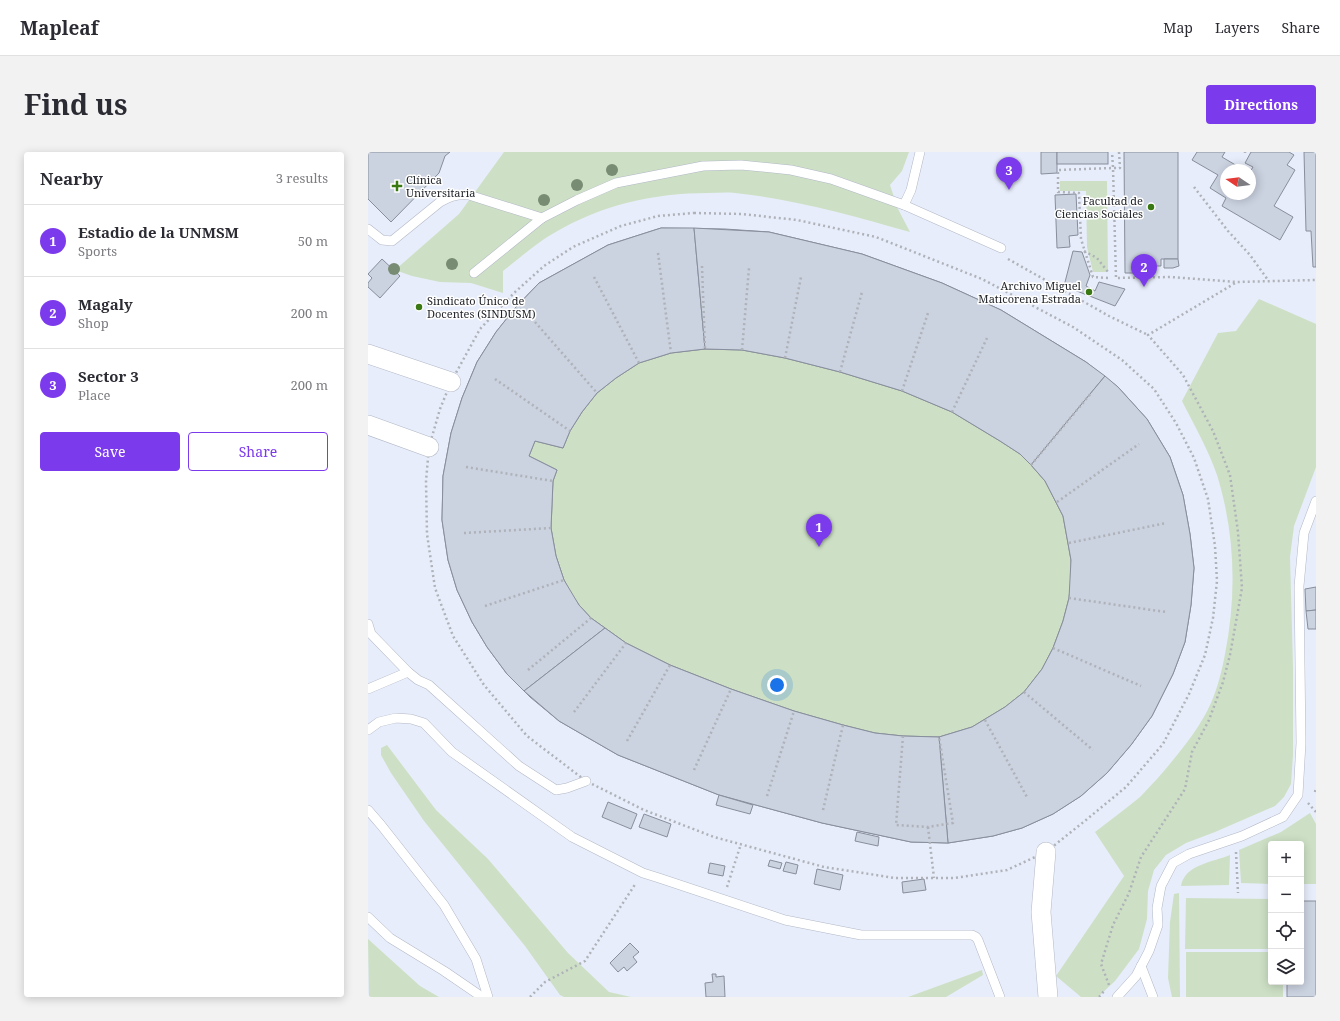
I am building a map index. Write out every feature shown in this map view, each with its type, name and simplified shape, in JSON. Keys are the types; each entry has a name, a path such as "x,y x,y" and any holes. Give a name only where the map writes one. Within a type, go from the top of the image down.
{"street":[{"path":"368,354 451,382"},
{"path":"368,425 429,447"},
{"path":"1046,852 1041,912 1048,997"}],"lane":[{"path":"904,205 911,190 920,152"},
{"path":"474,273 542,218 577,200 616,183 703,166 741,165 791,170 831,179 904,205 1001,248"},
{"path":"368,229 382,240 392,241 440,202 459,194 469,195 542,218"},
{"path":"1117,997 1136,976 1149,951 1158,925 1157,908 1161,886 1173,863 1189,854 1242,836 1283,817 1298,795 1301,743 1299,586 1304,533 1316,501"},
{"path":"368,624 371,634 408,672 418,680 429,685 520,766 556,790 586,782"},
{"path":"368,689 408,672"},
{"path":"368,730 379,722 396,718 411,719 424,723 452,752 572,837 643,873 785,920 861,935 972,934 978,940 1000,997"},
{"path":"368,810 444,905 476,959 488,997"},
{"path":"368,918 390,938 444,971 482,997"},
{"path":"1141,966 1153,997"}],"path":[{"path":"1112,152 1116,278 1170,277 1237,282 1316,280"},
{"path":"1108,278 1093,277 1081,239 1079,193 1058,192 1058,170 1120,168 1119,152"},
{"path":"1194,187 1228,231 1250,255 1268,281"},
{"path":"742,214 797,220 876,237 982,279 1074,327 1122,360 1154,389 1176,423 1194,458 1208,499 1215,546 1216,581 1213,618 1205,655 1190,694 1163,744 1126,787 1046,852 1007,870 955,878 895,878 824,867 714,837 644,810 586,782 527,736 484,685 453,636 435,588 427,534 426,481 429,447 440,409 451,382 480,329 514,293 544,266 573,247 621,226 658,216 742,214"},
{"path":"1001,248 1005,257 1109,316 1148,335 1183,375 1213,431 1230,475 1238,532 1242,588 1230,654 1223,682 1209,720 1192,752 1185,789 1141,857 1129,892 1113,925 1101,964 1109,985"},
{"path":"1084,251 1097,258 1108,272"},
{"path":"658,253 670,353"},
{"path":"702,266 704,349"},
{"path":"742,350 749,268"},
{"path":"594,277 639,363"},
{"path":"785,358 801,277"},
{"path":"1148,335 1237,282"},
{"path":"840,372 862,292"},
{"path":"902,391 928,313"},
{"path":"535,322 597,393"},
{"path":"952,412 987,338"},
{"path":"495,379 570,431"},
{"path":"1032,465 1092,392"},
{"path":"1057,502 1139,444"},
{"path":"466,467 553,481"},
{"path":"1069,543 1166,523"},
{"path":"464,533 551,528"},
{"path":"485,606 564,580"},
{"path":"1069,598 1166,612"},
{"path":"528,670 591,618"},
{"path":"574,712 626,643"},
{"path":"1053,648 1141,686"},
{"path":"626,741 670,665"},
{"path":"694,770 731,690"},
{"path":"1024,692 1093,750"},
{"path":"767,796 794,711"},
{"path":"985,720 1028,799"},
{"path":"823,810 843,725"},
{"path":"904,736 896,825 928,827 953,823 939,738"},
{"path":"928,827 934,878"},
{"path":"724,900 728,880 741,844"},
{"path":"1236,848 1238,893"},
{"path":"530,997 545,982 585,961 643,873"}],"shaded area":[{"path":"368,152 1316,152 1316,997 368,997"}],"green space":[{"path":"504,152 909,152 902,171 890,185 898,209 910,232 780,199 732,193 668,195 628,202 609,208 572,223 554,233 541,241 503,271 503,293 471,283 440,282 412,276 395,270 459,214"},
{"path":"1060,181 1107,181 1108,272 1093,272 1087,247 1086,191 1060,191"},
{"path":"661,228 725,229 769,232 862,254 942,283 1001,310 1086,362 1118,387 1147,419 1170,457 1183,495 1190,534 1194,568 1191,605 1185,642 1173,674 1152,716 1131,745 1107,773 1081,796 1053,814 1022,828 993,836 948,843 911,842 822,823 719,795 618,755 559,721 530,697 507,674 457,590 448,560 442,520 443,476 451,433 462,398 477,362 496,332 516,307 539,283 608,245"},
{"path":"1259,299 1316,324 1316,467 1294,526 1290,557 1293,667 1293,755 1291,784 1284,797 1275,806 1186,843 1166,855 1154,870 1148,891 1147,919 1139,949 1115,981 1098,997 1081,997 1056,976 1124,876 1095,832 1140,797 1157,779 1194,733 1206,713 1218,685 1229,631 1231,609 1231,541 1228,519 1217,475 1205,446 1182,401 1218,333 1236,331"},
{"path":"387,745 436,810 488,859 568,953 609,992 631,997 564,997 560,995 525,946 424,821 391,773 381,755 381,748"},
{"path":"1310,813 1316,824 1316,884 1304,884 1304,841 1268,841 1268,884 1241,883 1239,850 1281,832"},
{"path":"1230,855 1229,885 1181,886 1188,873 1194,868"},
{"path":"1179,893 1180,997 1172,997 1168,978 1170,922 1174,894"},
{"path":"1186,898 1268,899 1268,949 1185,949"},
{"path":"368,939 420,986 439,997 369,997"},
{"path":"1186,952 1268,952 1268,985 1283,985 1283,997 1186,997"},
{"path":"982,970 983,975 946,997 908,997"}],"building":[{"name":"Clínica Universitaria","path":"368,152 450,152 445,156 439,173 391,222 368,199"},
{"path":"1041,152 1057,152 1057,173 1041,174"},
{"name":"Facultad de Ciencias Sociales","path":"1057,152 1108,152 1108,164 1057,164"},
{"name":"Facultad de Ciencias Sociales","path":"1124,152 1178,152 1178,259 1161,259 1161,266 1155,266 1155,273 1125,273"},
{"path":"1197,152 1225,152 1222,157 1234,164 1220,164 1220,194 1210,188 1218,175 1192,160"},
{"path":"1251,152 1289,152 1294,155 1287,165 1295,170 1274,206 1293,217 1280,240 1222,206 1225,200 1256,200 1256,164 1245,163"},
{"path":"1304,152 1316,152 1316,267 1313,267 1311,231 1306,231"},
{"path":"1076,194 1078,235 1069,236 1070,247 1057,248 1055,195"},
{"path":"661,228 725,229 769,232 862,254 942,283 1001,310 1086,362 1118,387 1147,419 1170,457 1183,495 1194,568 1191,605 1185,642 1173,674 1152,716 1131,745 1107,773 1081,796 1053,814 1022,828 993,836 948,843 911,842 822,823 719,795 618,755 559,721 530,697 507,674 487,647 472,622 457,590 448,560 442,520 443,476 451,433 462,398 477,362 496,332 516,307 539,283 608,245","holes":["705,349 742,350 785,358 840,372 902,391 952,412 1020,454 1045,481 1063,516 1071,560 1069,598 1063,621 1053,648 1042,669 1024,692 1005,707 972,727 939,737 903,736 875,733 794,711 731,689 670,665 626,643 591,618 579,605 564,580 556,556 551,528 553,481 557,470 529,456 535,441 563,448 570,431 582,412 597,393 639,363 671,353"]},
{"path":"661,228 694,228 705,349 671,353 639,363 616,378 597,393 582,412 570,431 563,448 535,441 529,456 557,470 553,481 551,528 556,556 564,580 579,605 591,618 605,628 524,691 507,674 487,647 472,622 457,590 448,560 442,520 443,476 451,433 462,398 477,362 496,332 516,307 539,283 608,245"},
{"path":"694,228 769,232 862,254 942,283 1001,310 1086,362 1105,376 1031,465 1020,454 952,412 902,391 840,372 785,358 742,350 705,349"},
{"path":"1073,251 1082,252 1090,275 1086,286 1095,291 1099,282 1125,289 1115,306 1064,286"},
{"path":"382,259 400,276 380,298 368,287 368,283 372,278 368,274"},
{"path":"1164,259 1178,259 1179,266 1164,268"},
{"path":"1105,376 1118,387 1147,419 1170,457 1183,495 1194,568 1191,605 1185,642 1173,674 1152,716 1131,745 1107,773 1081,796 1053,814 1022,828 993,836 948,843 939,737 972,727 1005,707 1024,692 1042,669 1053,648 1063,621 1069,598 1071,560 1063,516 1045,481 1031,465"},
{"path":"1316,587 1316,610 1306,611 1305,589"},
{"path":"1316,610 1316,629 1308,629 1306,611"},
{"path":"605,628 626,643 670,665 731,689 794,711 875,733 903,736 939,737 948,843 911,842 822,823 719,795 618,755 559,721 524,691"},
{"path":"719,795 753,805 750,814 716,805"},
{"path":"608,802 637,814 631,829 602,817"},
{"path":"644,814 671,824 667,837 639,827"},
{"path":"857,832 879,837 878,846 855,841"},
{"path":"770,860 782,863 780,869 768,866"},
{"path":"786,862 798,865 796,874 783,871"},
{"path":"710,863 725,866 723,876 708,873"},
{"path":"817,869 843,875 840,890 814,884"},
{"path":"924,879 926,890 903,893 902,882"},
{"path":"1304,901 1316,901 1316,997 1287,997 1287,985 1304,985"},
{"path":"630,943 639,952 633,957 637,962 627,971 624,967 618,972 610,963"},
{"path":"712,974 716,974 716,977 724,976 725,997 706,997 705,983 713,982"}],"place":[{"name":"Clínica Universitaria","path":"397,186"},
{"name":"Sector 3","path":"1009,190"},
{"name":"Facultad de Ciencias Sociales","path":"1151,207"},
{"name":"Magaly","path":"1144,287"},
{"name":"Archivo Miguel Maticorena Estrada","path":"1089,292"},
{"name":"Sindicato Único de Docentes (SINDUSM)","path":"419,307"},
{"name":"Estadio de la UNMSM","path":"819,547"}]}
